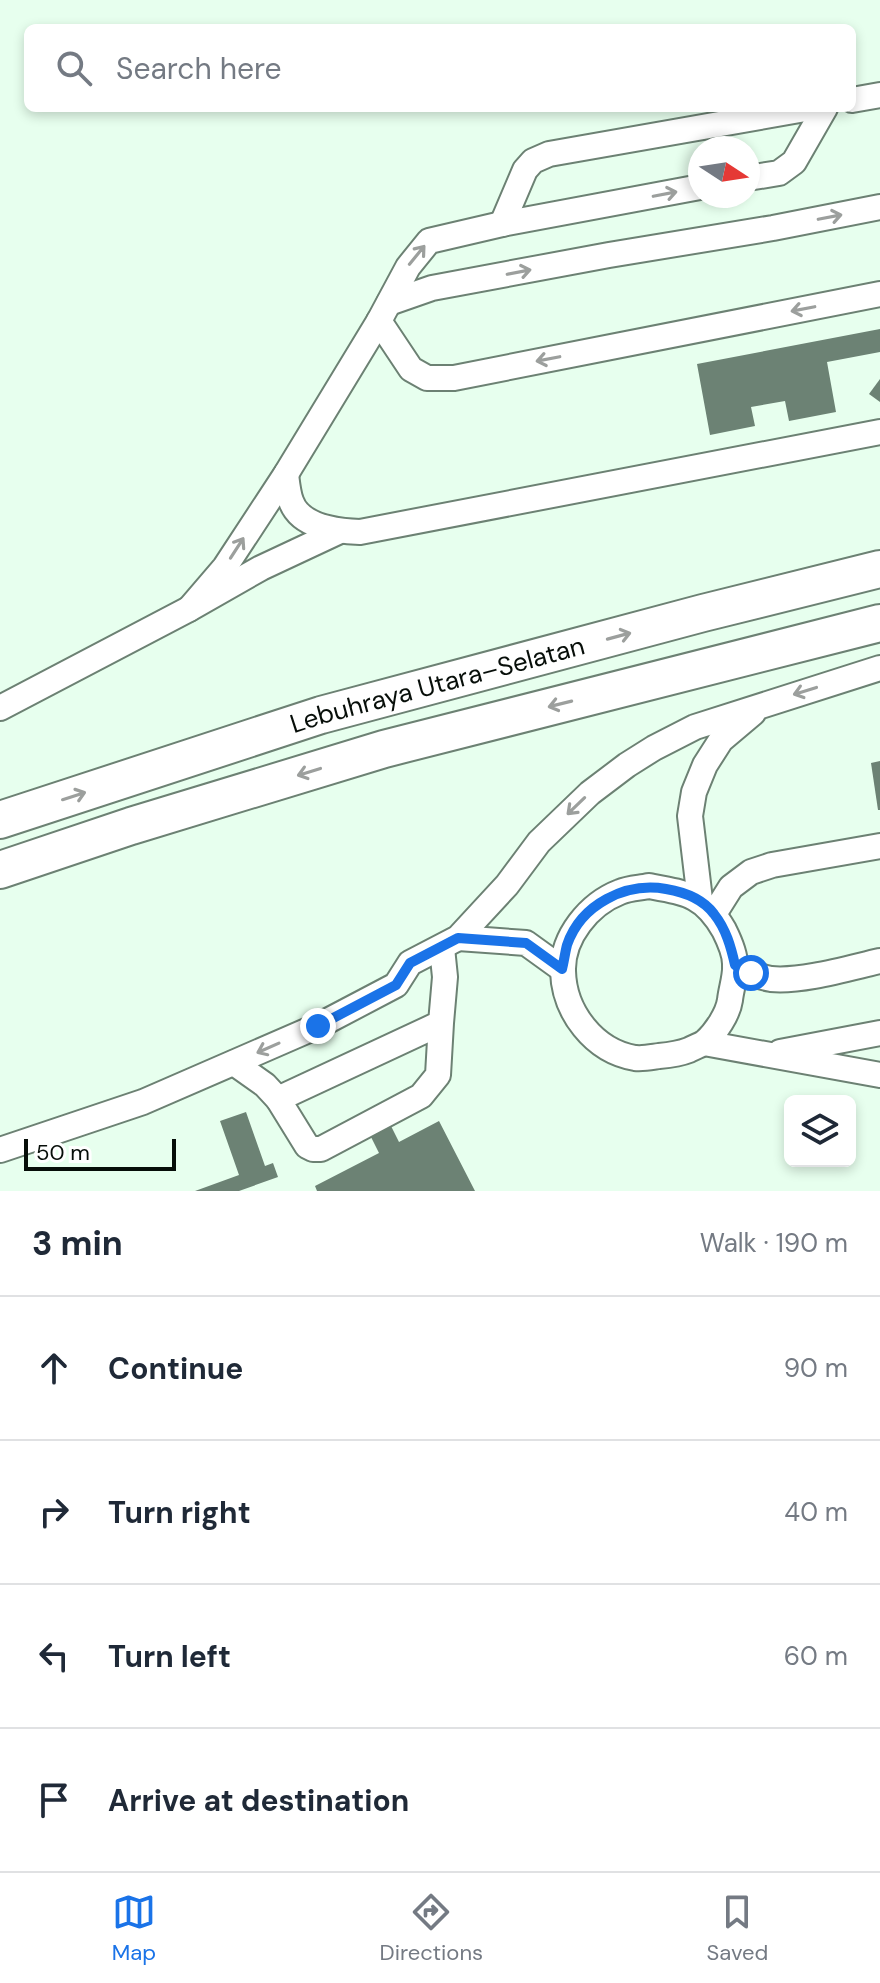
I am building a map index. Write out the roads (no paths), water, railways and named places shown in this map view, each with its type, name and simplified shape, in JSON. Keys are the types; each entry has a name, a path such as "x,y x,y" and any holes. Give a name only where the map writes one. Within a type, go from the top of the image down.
{"highway":[{"name":"Lebuhraya Utara–Selatan","path":"0,820 321,715 880,569"},
{"name":"Lebuhraya Utara–Selatan","path":"0,870 131,826 384,749 880,623"}],"lane":[{"path":"856,99 880,95"},
{"path":"502,224 525,170 533,161 549,154 788,112"},
{"path":"760,176 779,173 794,162 823,112"},
{"path":"189,609 225,567 286,474 408,267 429,241 688,189"},
{"path":"384,312 432,288 880,207"},
{"path":"384,312 411,369 427,378 454,378 880,294"},
{"path":"286,474 291,502 307,520 340,531 360,532 880,432"},
{"path":"0,708 261,568 340,531"},
{"path":"0,1150 143,1102 318,1026 396,985 410,963 450,943 507,885 539,842 590,793 627,765 695,727 880,668"},
{"path":"707,907 679,891 649,886 621,891 595,906 568,943 562,969 571,1009 588,1034 608,1048 636,1058 678,1054 704,1043 729,1007 735,965 729,939 707,907 690,816 694,792 705,765 721,740 764,704"},
{"path":"707,907 751,872 772,865 880,846"},
{"path":"450,943 526,943 562,969"},
{"path":"234,1063 265,1085 278,1099 307,1146 313,1149 321,1149 421,1096 438,1075 450,943"},
{"path":"735,965 771,979 797,978 880,961"},
{"path":"278,1099 441,1023"},
{"path":"768,1054 880,1033"},
{"path":"704,1043 880,1075"}]}
